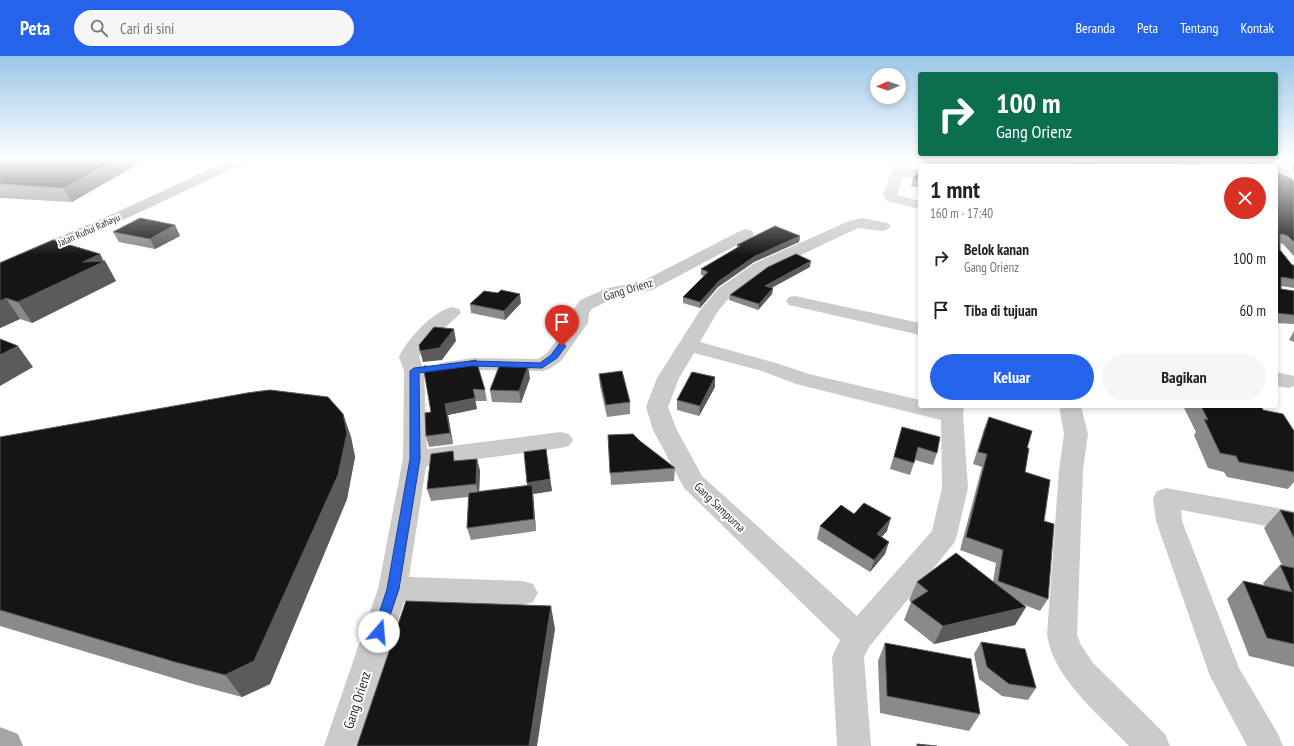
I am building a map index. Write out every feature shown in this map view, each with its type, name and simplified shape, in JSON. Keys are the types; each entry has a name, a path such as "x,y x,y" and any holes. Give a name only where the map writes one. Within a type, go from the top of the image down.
{"main road":[{"name":"Jalan Ruhui Rahayu","path":"0,258 149,191"},
{"name":"Jalan Ruhui Rahayu","path":"0,268 173,191"},
{"path":"0,744 6,746"}],"street":[{"path":"892,191 890,196 892,198 918,204"},
{"name":"Gang Sampurna","path":"858,637 693,482 665,430 657,407 668,378 710,309 725,292 761,268 854,224 862,223 883,226"},
{"name":"Gang Orienz","path":"414,371 472,364 542,365 554,357 578,323 580,313 586,304 614,292 646,286 746,234"},
{"path":"795,301 918,329"},
{"name":"Gang Orienz","path":"341,746 393,589 415,459 414,371 409,357 411,351 430,330 452,313"},
{"path":"688,345 769,367 803,379 918,403"},
{"path":"1070,408 1076,434 1071,470 1062,635 1067,652 1082,674 1153,746"},
{"path":"854,746 848,657 858,637 944,535 955,488 953,410"},
{"path":"415,459 561,440"},
{"path":"1266,746 1226,676 1169,521 1166,498 1294,521"},
{"path":"393,589 523,593"}],"building":[{"path":"1278,191 1294,191 1294,242 1288,236 1282,234 1280,235 1280,250 1292,265 1294,265 1294,279 1281,277 1281,289 1294,291 1294,315 1278,313"},
{"path":"140,218 175,225 150,239 113,232"},
{"path":"775,226 800,236 755,256 719,281 700,302 683,297 708,272 701,269 740,246 737,245"},
{"path":"53,240 100,254 83,262 105,261 18,302 6,298 0,301 0,263"},
{"path":"796,254 811,261 765,286 773,288 759,304 730,295 768,267"},
{"path":"501,290 520,294 504,311 470,304 484,291 498,293"},
{"path":"434,327 454,329 439,348 420,351 419,345"},
{"path":"0,339 18,346 0,355"},
{"path":"476,360 485,390 473,389 475,398 445,404 450,433 426,436 425,413 431,412 424,369"},
{"path":"500,364 528,366 519,391 490,390"},
{"path":"622,371 630,402 606,405 599,374"},
{"path":"692,372 715,377 700,406 677,400"},
{"path":"270,390 328,397 343,414 347,433 338,475 254,661 225,675 175,662 0,610 0,437"},
{"path":"1202,408 1262,408 1263,410 1283,414 1294,431 1294,472 1239,462 1236,456 1220,453 1204,419 1208,420"},
{"path":"989,417 1032,431 1027,448 1029,448 1025,472 1050,480 1044,521 1054,524 1048,599 998,581 1003,550 966,537 987,454 978,452"},
{"path":"902,427 940,437 937,453 918,447 914,463 894,457"},
{"path":"633,434 675,468 610,473 608,435"},
{"path":"546,449 550,479 527,483 524,452"},
{"path":"453,451 454,461 477,459 476,484 427,489 431,454"},
{"path":"532,485 534,519 467,528 469,493"},
{"path":"864,503 891,518 877,534 889,542 874,560 820,526 841,505 854,514"},
{"path":"1280,510 1294,513 1294,538"},
{"path":"956,553 1026,607 943,626 911,602 928,591 917,582"},
{"path":"1280,565 1294,568 1294,644 1267,638 1243,581 1292,592"},
{"path":"406,601 551,606 529,746 357,746"},
{"path":"981,642 1025,649 1036,688 1009,684 987,667"},
{"path":"885,643 971,659 980,714 887,696"},
{"path":"917,744 937,746 917,746"}],"route":[{"path":"379,632 393,589 415,459 414,371 472,364 542,365 554,357 562,346"}]}
